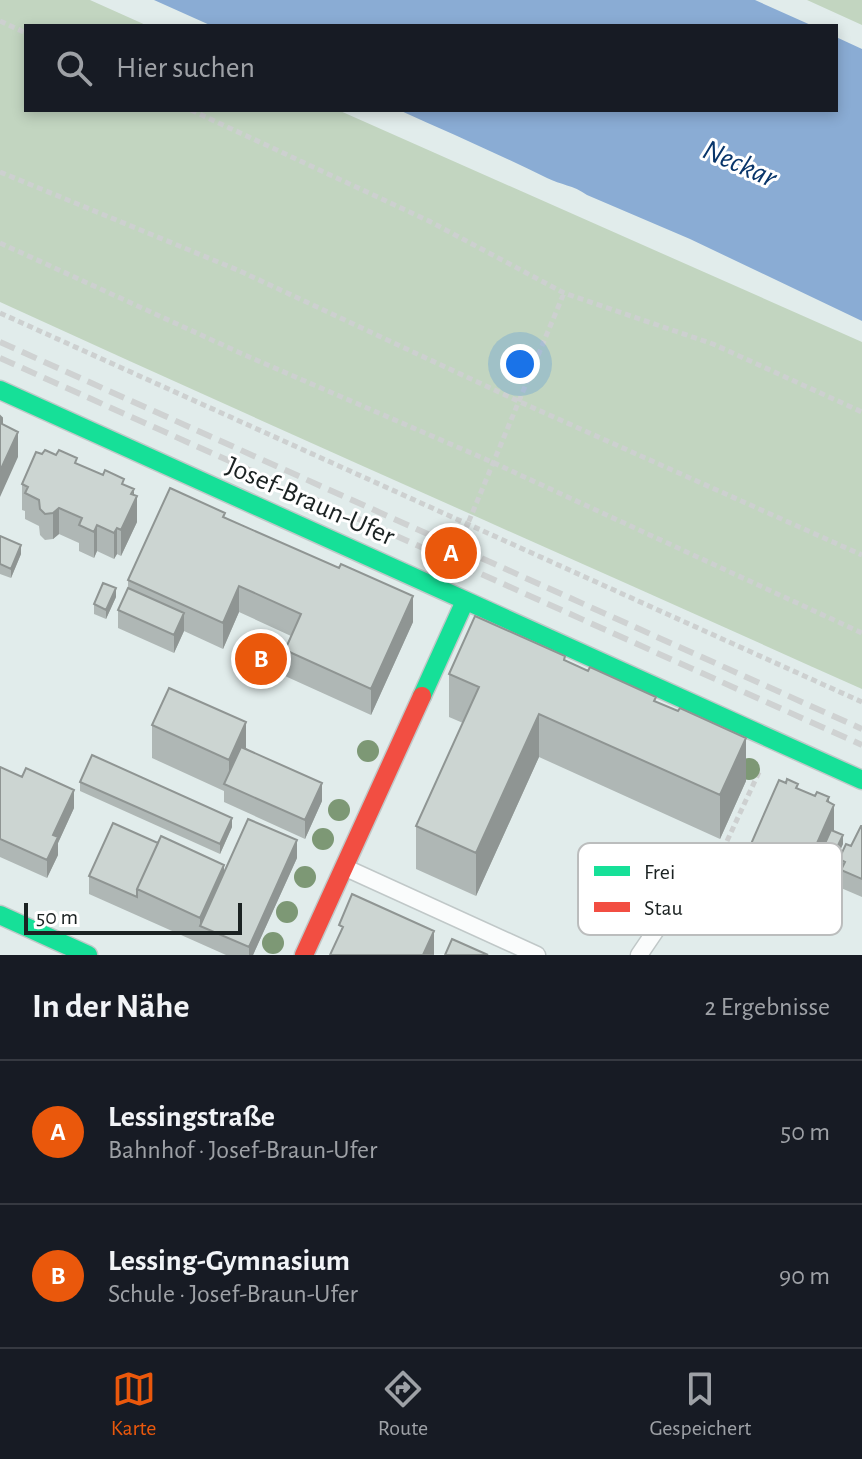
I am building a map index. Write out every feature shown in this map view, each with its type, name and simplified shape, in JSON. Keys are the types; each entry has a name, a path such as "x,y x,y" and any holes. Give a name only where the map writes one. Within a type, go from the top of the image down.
{"street":[{"name":"Josef-Braun-Ufer","path":"0,390 862,780"},
{"path":"304,955 465,601"},
{"path":"0,915 88,955"}],"lane":[{"path":"344,867 537,955"},
{"path":"639,955 653,935"}],"path":[{"path":"0,21 24,32"},
{"path":"195,112 429,221 564,293 713,344 862,412"},
{"path":"0,172 240,271 518,401 862,555"},
{"path":"0,243 247,356 492,462 862,633"},
{"path":"466,524 564,293"},
{"path":"0,313 862,702"},
{"path":"727,841 773,740"}],"green space":[{"path":"0,0 90,0 144,24 24,24 24,112 343,112 862,342 862,689 323,448 0,302"},
{"path":"807,0 862,0 862,25"}],"water":[{"path":"154,0 755,0 809,24 208,24"},
{"name":"Neckar","path":"838,38 862,49 862,321 690,239 403,112 838,112"}],"building":[{"path":"0,416 2,424 18,432 0,471"},
{"path":"45,450 56,455 59,450 77,458 75,463 103,475 105,470 124,479 122,484 134,489 131,494 137,496 121,530 117,528 114,533 97,525 94,532 79,525 82,518 59,508 45,514 40,509 39,500 25,493 28,487 22,484 36,452 42,454"},
{"path":"170,488 225,513 223,517 339,568 341,564 413,596 371,689 285,650 301,614 239,586 223,623 128,580"},
{"path":"0,536 21,545 11,569 0,564"},
{"path":"103,583 116,588 106,610 94,604"},
{"path":"128,588 184,613 174,635 118,610"},
{"path":"475,616 565,656 564,660 588,671 590,667 656,697 654,701 678,711 680,708 746,738 720,795 539,714 476,853 416,826 479,687 449,674"},
{"path":"169,688 246,722 229,760 152,725"},
{"path":"241,747 322,783 305,820 224,784"},
{"path":"92,755 232,818 220,844 80,782"},
{"path":"0,767 22,777 26,768 74,790 53,835 58,837 47,860 0,839"},
{"path":"787,779 798,784 796,788 815,796 817,792 829,797 827,801 834,805 817,843 751,843 779,780 786,783"},
{"path":"248,819 297,840 249,947 200,926"},
{"path":"113,823 158,843 137,889 137,897 89,876"},
{"path":"862,826 862,879 842,870 845,862 842,860 842,853 846,844 851,846"},
{"path":"831,830 843,835 839,843 825,843"},
{"path":"161,836 224,865 200,918 137,889"},
{"path":"352,894 434,931 423,955 330,955 343,927 339,925"},
{"path":"452,939 488,955 445,955"}],"railway":[{"path":"0,342 862,729"},
{"path":"0,358 862,745"}],"traffic: fast":[{"path":"0,390 862,780"},
{"path":"422,696 465,601"},
{"path":"0,915 88,955"}],"traffic: jam":[{"path":"304,955 422,696"}],"place":[{"name":"Lessingstraße","path":"451,553"},
{"name":"Lessing-Gymnasium","path":"261,659"}]}
